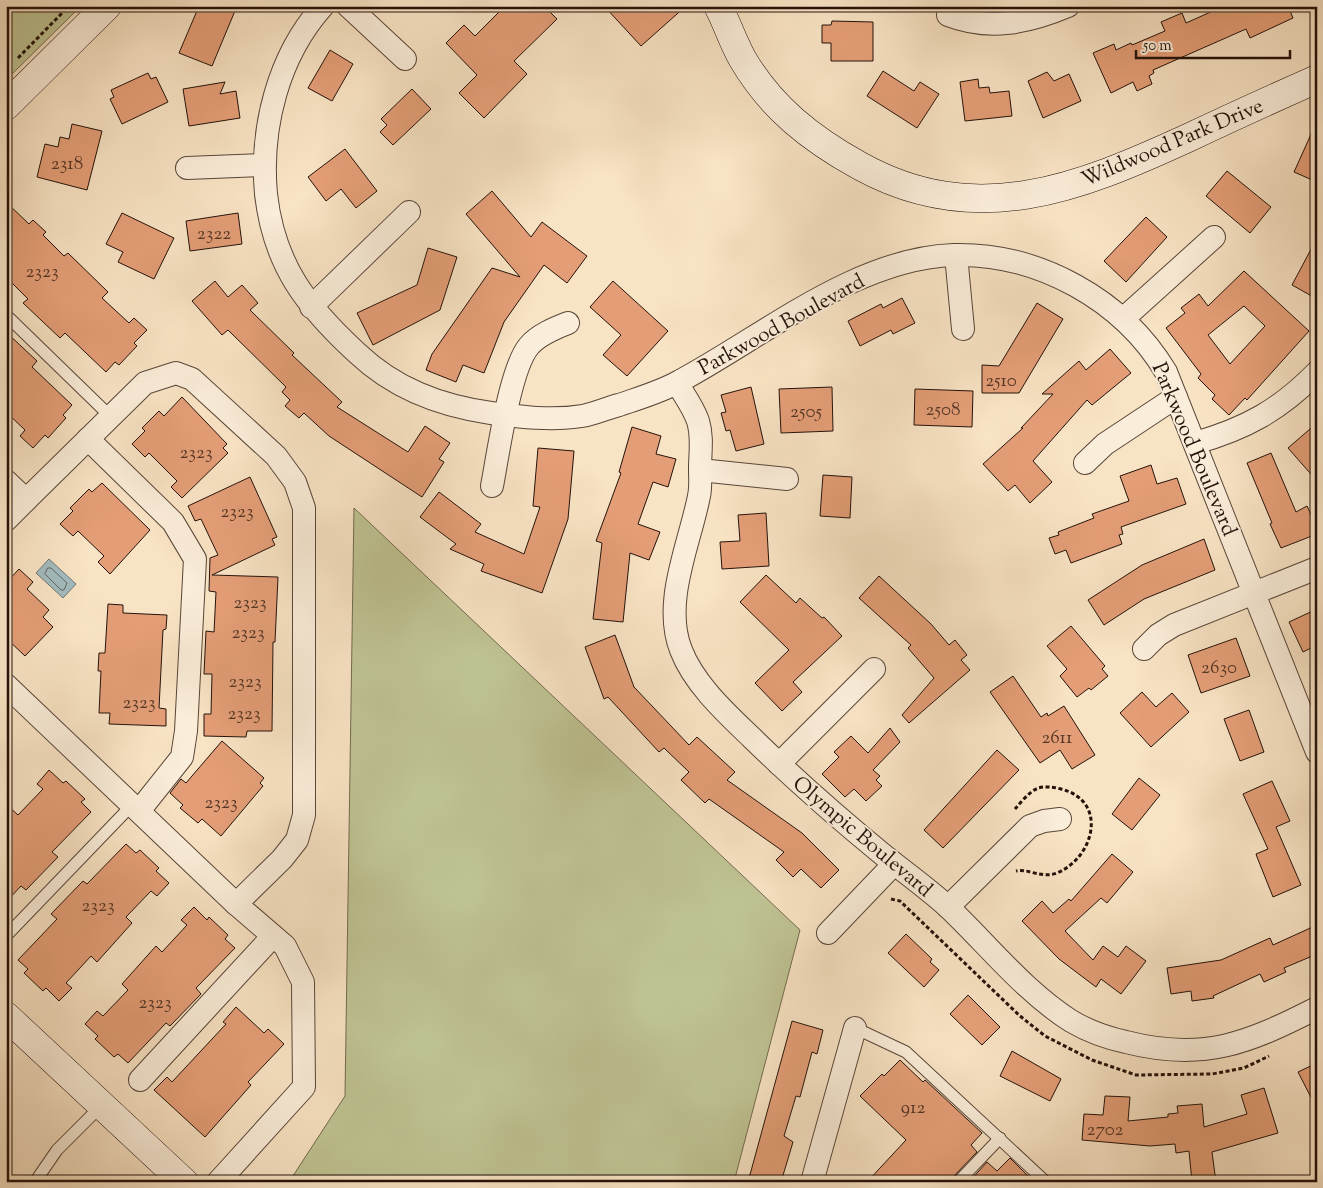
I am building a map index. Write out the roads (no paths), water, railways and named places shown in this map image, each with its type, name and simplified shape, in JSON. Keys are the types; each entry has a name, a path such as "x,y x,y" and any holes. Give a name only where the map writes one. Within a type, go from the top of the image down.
{"street":[{"path":"6,106 107,6"},
{"name":"Parkwood Boulevard","path":"323,6 303,32 280,79 272,107 264,165 267,200 281,256 311,307 360,356 402,388 431,400 473,410 538,419 582,416 677,383 855,280 889,266 932,256 956,255 987,256 1018,262 1045,271 1087,293 1123,319 1155,354 1166,372 1255,593 1308,734 1317,752"},
{"path":"348,6 405,59"},
{"name":"Wildwood Park Drive","path":"718,6 741,56 754,77 788,118 834,151 880,177 938,195 958,198 1011,198 1040,194 1076,184 1137,161 1317,79"},
{"path":"948,16 967,23 990,25 1042,17 1068,6"},
{"path":"187,168 264,165"},
{"path":"311,307 409,212"},
{"path":"1123,319 1214,237"},
{"path":"956,255 963,329"},
{"path":"492,486 518,363 530,344 568,322"},
{"path":"1195,443 1230,433 1267,414 1293,396 1317,372"},
{"path":"6,520 145,383 176,374 192,379 276,456 295,482 304,508 304,815 296,840 282,859 236,904"},
{"name":"Olympic Boulevard","path":"677,383 690,403 698,422 702,445 700,492 676,600 676,628 680,647 686,662 721,708 822,804 948,907 1050,1006 1072,1021 1095,1033 1126,1042 1184,1052 1208,1050 1238,1043 1279,1027 1317,1008"},
{"path":"1085,463 1105,444 1176,397"},
{"path":"88,439 173,522 195,559 186,731 182,757 136,808"},
{"path":"700,470 787,479"},
{"path":"6,481 26,500"},
{"path":"1144,649 1158,635 1174,625 1317,568"},
{"path":"779,764 874,669"},
{"path":"6,685 236,904 285,946 304,982 304,1087 218,1182"},
{"path":"948,907 1030,826 1044,821 1060,819"},
{"path":"828,933 894,864"},
{"path":"140,1080 273,936"},
{"path":"6,1016 102,1105 173,1178"},
{"path":"812,1182 855,1028"}],"lane":[{"path":"6,315 111,417"},
{"path":"6,936 136,808"},
{"path":"855,1028 906,1052 1046,1182"},
{"path":"35,1182 57,1150 102,1105"},
{"path":"958,1182 1000,1138"}],"water":[{"path":"49,559 76,584 63,598 36,573"}]}
